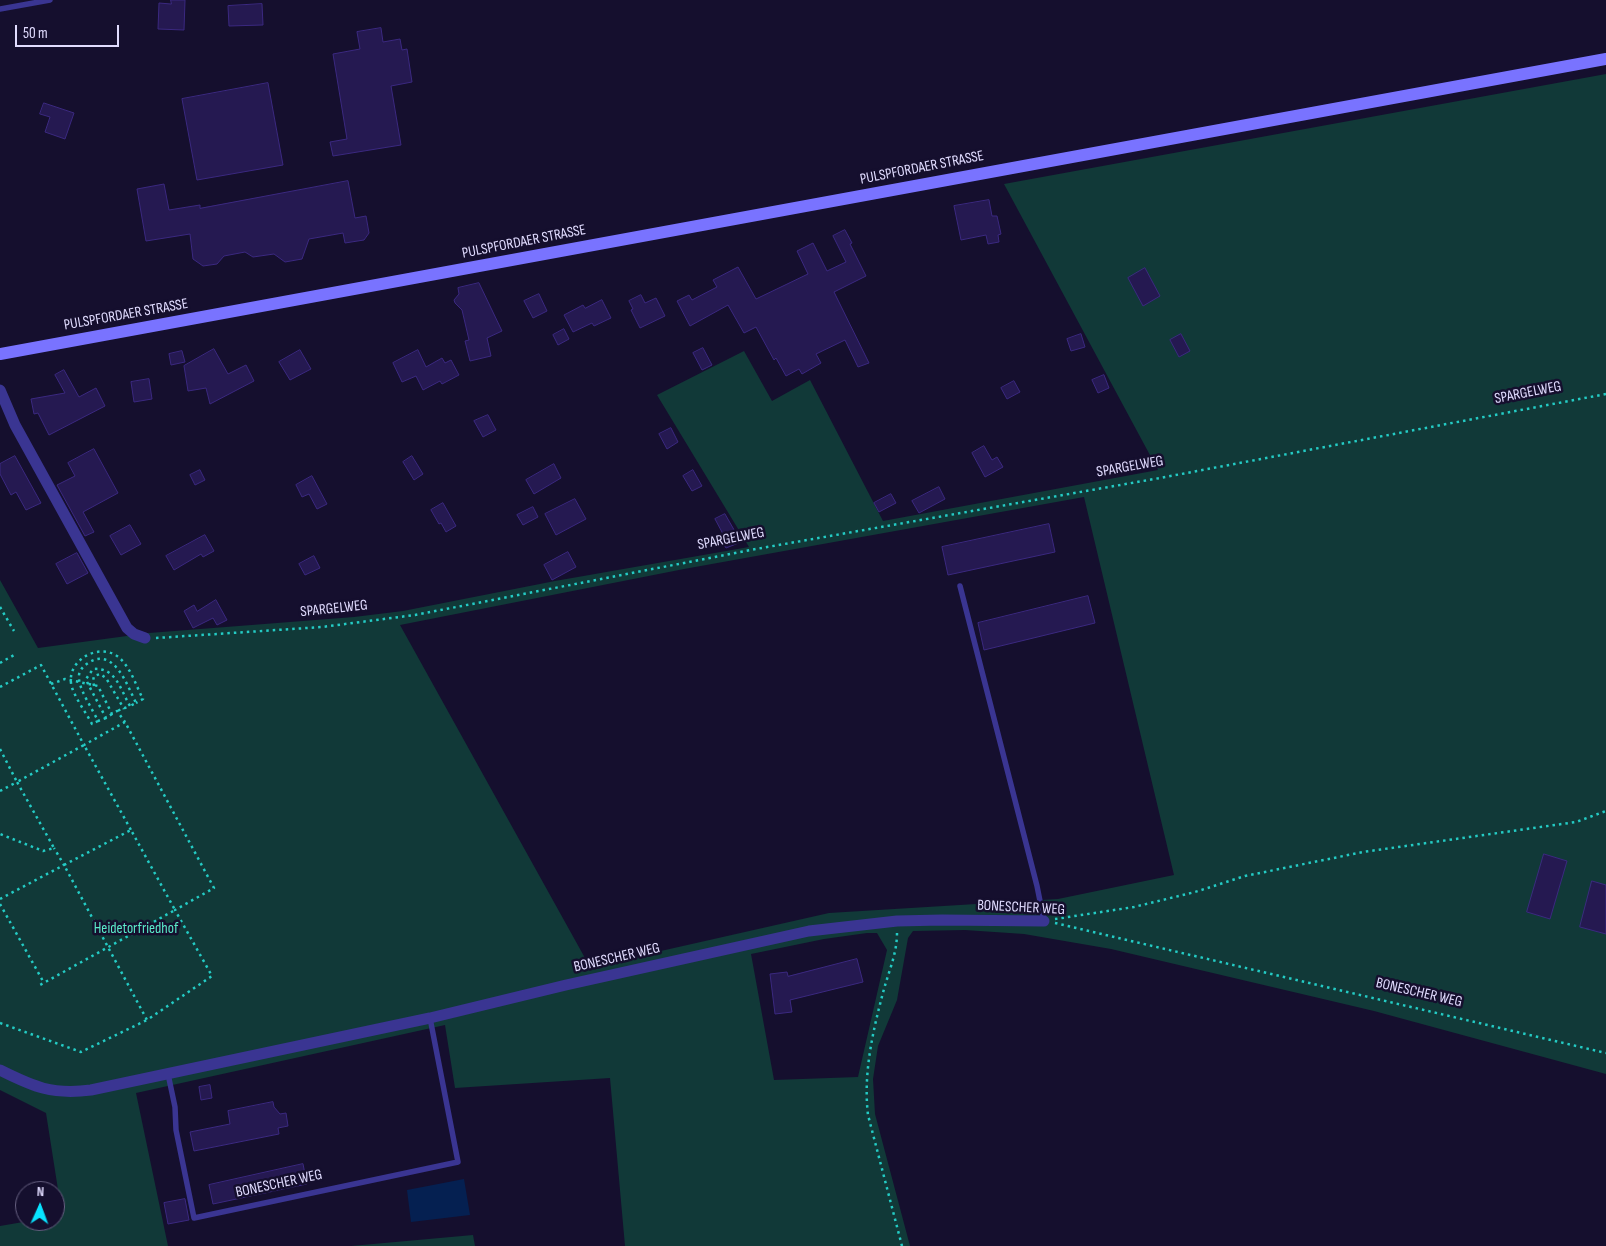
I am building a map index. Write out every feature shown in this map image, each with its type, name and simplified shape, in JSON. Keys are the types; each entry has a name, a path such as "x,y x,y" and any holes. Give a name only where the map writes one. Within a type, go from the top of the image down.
{"main road":[{"name":"PULSPFORDAER STRASSE","path":"0,354 1606,59"}],"street":[{"path":"0,390 24,443 127,628 134,634 145,638"},
{"name":"BONESCHER WEG","path":"0,1070 45,1090 60,1092 91,1090 430,1018 575,983 809,931 897,921 1044,921"}],"lane":[{"path":"0,9 50,0"},
{"path":"960,586 1037,886 1044,921"},
{"name":"BONESCHER WEG","path":"168,1074 175,1106 176,1130 194,1218 458,1162 430,1018"}],"path":[{"name":"SPARGELWEG","path":"145,638 322,626 415,615 765,547 1169,476 1606,394"},
{"path":"0,607 14,631"},
{"path":"98,651 107,652 116,655 122,660 143,699 92,724 71,686 71,680 75,668 88,654 98,651"},
{"path":"0,663 14,655"},
{"path":"98,721 79,682 79,674 86,664 93,660 110,661 117,667 136,703"},
{"path":"0,687 41,665 212,976 147,1020 81,1052 0,1023"},
{"path":"106,718 86,680 93,669 99,668 111,672 130,706"},
{"path":"94,686 94,676 100,674 106,678 124,708"},
{"path":"51,684 65,679 98,686 112,714"},
{"path":"0,904 42,984 214,888 117,711"},
{"path":"0,791 124,722"},
{"path":"0,749 147,1020"},
{"path":"1044,921 1134,907 1195,892 1246,876 1363,852 1576,822 1606,811"},
{"path":"0,899 131,830"},
{"path":"0,834 43,851 54,848"},
{"path":"897,921 898,936 895,953 884,990 868,1064 866,1099 868,1115 902,1246"},
{"name":"BONESCHER WEG","path":"1044,921 1072,926 1606,1053"}],"green space":[{"name":"Heidetorfriedhof","path":"1606,74 1606,1074 1374,1011 1111,949 1024,934 965,930 913,931 908,938 897,1000 878,1046 873,1079 875,1114 910,1246 625,1246 610,1078 455,1088 445,1025 136,1093 168,1246 0,1246 0,1226 15,1223 15,1231 65,1231 65,1181 57,1181 46,1113 0,1090 0,580 38,648 149,633 354,617 403,611 555,581 749,547 657,395 744,351 772,401 810,380 883,521 1158,470 1004,184","holes":["1084,497 1174,875 1058,899 829,913 590,967 400,625 684,569","877,933 887,950 858,1077 774,1080 751,954 824,939"]},
{"path":"473,1235 475,1246 351,1246"}],"water":[{"path":"464,1179 470,1215 411,1222 407,1190"}],"building":[{"path":"171,0 185,0 184,30 158,29 159,3 171,4"},
{"path":"262,4 263,25 229,26 228,6"},
{"path":"381,28 383,42 400,39 402,50 407,49 412,82 391,86 401,145 333,156 330,142 347,139 333,54 360,49 357,32"},
{"path":"268,83 283,165 197,180 182,99"},
{"path":"44,103 74,113 65,139 45,132 50,117 40,114"},
{"path":"348,181 355,218 366,216 369,233 364,240 345,243 343,233 309,239 302,259 285,262 274,254 253,257 245,252 224,256 217,264 203,266 193,259 190,234 146,241 137,189 164,184 169,210 200,205 200,208"},
{"path":"989,200 992,216 997,216 1001,234 998,235 999,242 988,244 986,235 961,240 954,206"},
{"path":"845,230 866,276 834,292 869,363 858,367 845,340 816,354 821,363 802,374 799,369 786,376 776,358 774,360 756,327 744,333 728,305 690,326 677,301 689,295 692,300 717,287 713,280 738,267 756,299 808,274 797,251 813,243 827,271 846,262 833,236"},
{"path":"1145,268 1160,296 1143,306 1128,278"},
{"path":"479,283 502,331 487,338 491,356 470,361 465,341 469,340 462,310 454,300 459,294 458,288"},
{"path":"539,294 547,311 533,318 524,301"},
{"path":"641,295 645,303 656,298 665,316 640,328 631,310 633,309 629,301"},
{"path":"602,300 611,318 594,326 592,323 573,332 564,315 583,305 585,308"},
{"path":"564,329 569,339 558,345 553,335"},
{"path":"1081,334 1085,347 1071,351 1067,339"},
{"path":"1181,334 1190,351 1179,357 1170,340"},
{"path":"703,348 712,365 702,370 693,353"},
{"path":"214,349 228,374 246,365 254,381 210,404 206,388 188,391 184,366"},
{"path":"300,350 311,369 290,380 279,362"},
{"path":"418,350 426,367 442,358 445,363 451,360 459,375 442,384 440,381 423,390 416,376 402,382 393,363"},
{"path":"182,351 185,362 171,365 169,354"},
{"path":"64,370 79,397 96,388 105,406 49,435 38,413 34,414 31,399 65,393 55,375"},
{"path":"1104,375 1109,388 1098,393 1092,380"},
{"path":"149,379 152,399 134,402 131,382"},
{"path":"1014,381 1020,392 1007,399 1001,388"},
{"path":"488,415 496,430 483,437 474,421"},
{"path":"671,428 678,442 667,449 659,434"},
{"path":"984,446 992,460 997,457 1003,467 985,477 972,453"},
{"path":"94,449 118,493 83,512 94,532 85,536 57,485 75,476 68,463"},
{"path":"15,456 41,503 26,510 16,492 11,495 0,474 0,464"},
{"path":"412,456 423,474 414,480 403,462"},
{"path":"554,464 561,478 534,494 526,480"},
{"path":"200,470 205,480 195,485 190,475"},
{"path":"693,470 702,486 692,491 683,476"},
{"path":"312,476 327,504 317,509 309,494 302,497 296,485"},
{"path":"939,487 945,499 919,513 912,501"},
{"path":"891,494 896,503 879,512 874,503"},
{"path":"575,499 586,519 556,535 545,514"},
{"path":"443,503 456,526 446,532 431,510"},
{"path":"533,507 538,517 523,525 517,515"},
{"path":"725,514 741,542 726,548 718,536 723,534 715,519"},
{"path":"1049,524 1055,552 948,575 942,547"},
{"path":"130,525 141,544 121,555 110,536"},
{"path":"205,535 214,551 203,557 201,554 174,570 166,556"},
{"path":"568,552 576,567 552,580 544,565"},
{"path":"77,553 88,573 67,584 56,564"},
{"path":"314,556 320,568 305,575 299,564"},
{"path":"1088,596 1095,623 984,650 978,623"},
{"path":"216,600 227,620 217,625 213,618 193,628 184,611 194,605 197,611"},
{"path":"1544,854 1567,861 1550,919 1527,912"},
{"path":"1592,881 1606,885 1606,934 1580,927"},
{"path":"857,959 863,982 790,1000 792,1012 775,1014 770,974 787,972 788,976"},
{"path":"210,1085 212,1098 201,1100 199,1087"},
{"path":"273,1102 274,1107 280,1114 286,1113 288,1126 278,1128 279,1134 194,1151 190,1132 230,1124 228,1111"},
{"path":"303,1164 307,1184 213,1204 209,1185"},
{"path":"185,1199 189,1220 168,1224 164,1203"}]}
